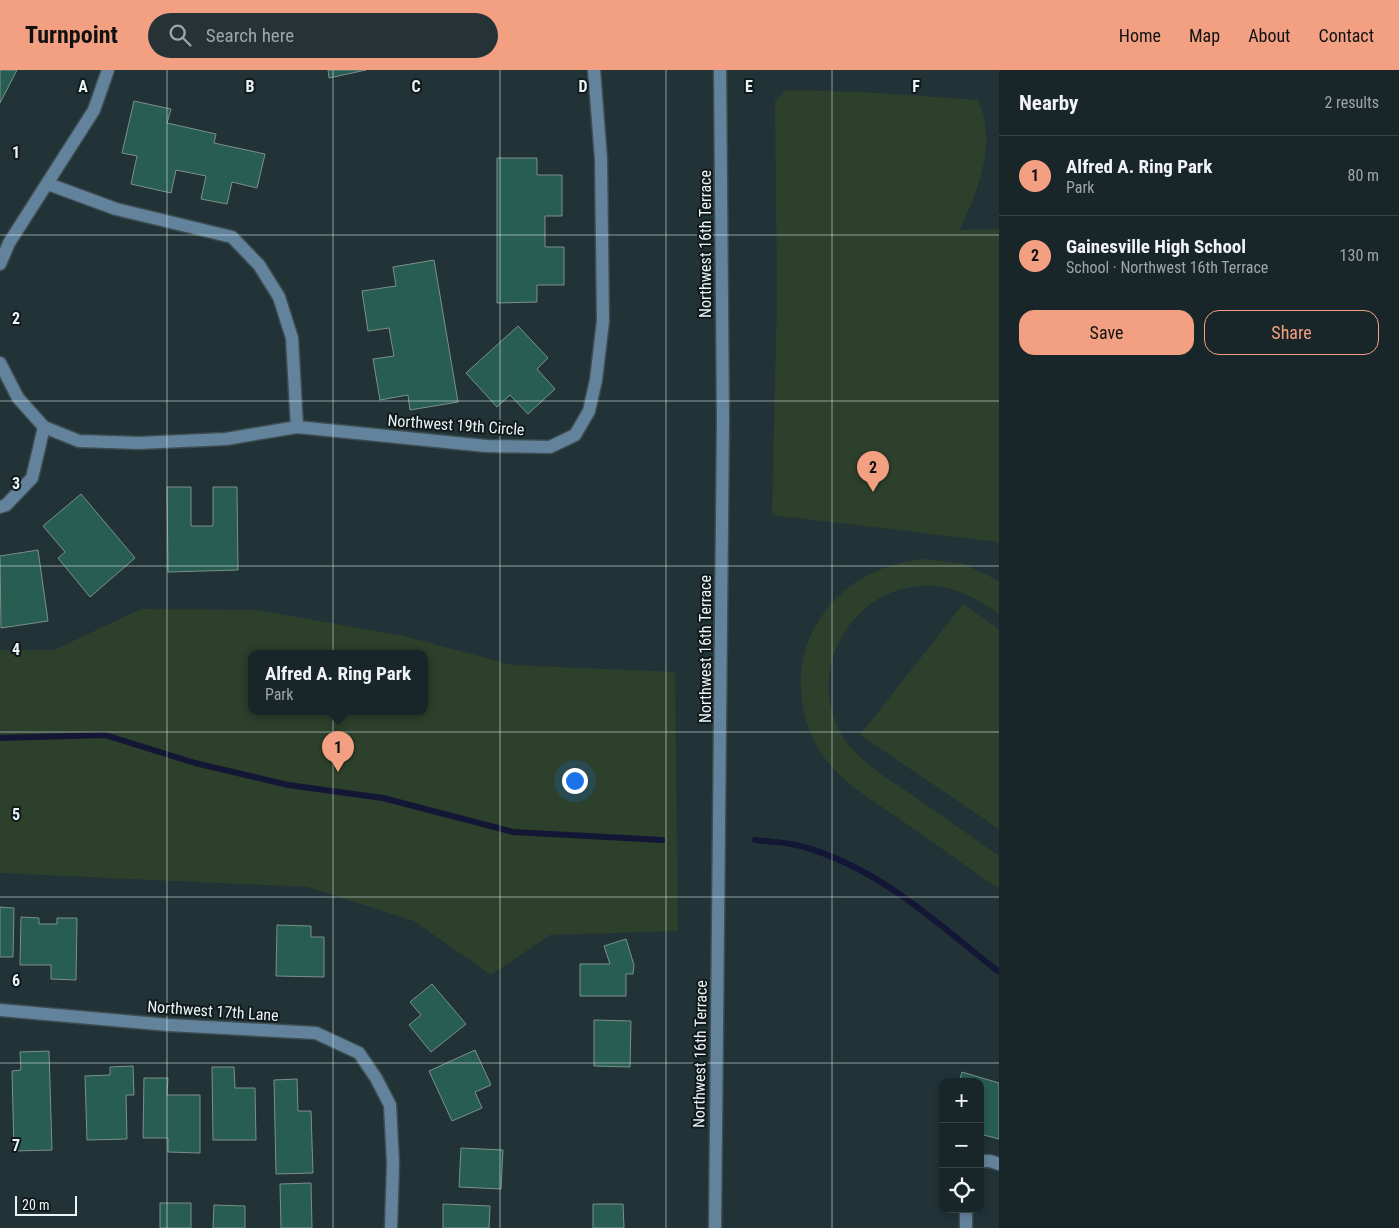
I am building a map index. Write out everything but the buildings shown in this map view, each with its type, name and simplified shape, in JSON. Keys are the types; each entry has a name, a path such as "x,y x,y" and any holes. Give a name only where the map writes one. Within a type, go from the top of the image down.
{"street":[{"path":"0,264 9,243 94,110 108,70"},
{"name":"Northwest 19th Circle","path":"0,363 18,398 44,427 79,441 139,443 226,440 297,427 486,446 550,447 575,435 589,411 596,380 603,322 601,159 594,70"},
{"name":"Northwest 16th Terrace","path":"715,1228 722,440 720,70"},
{"path":"48,184 116,209 232,237 259,265 279,297 292,338 297,427"},
{"path":"0,507 6,505 32,478 44,427"},
{"name":"Northwest 17th Lane","path":"0,1010 169,1025 316,1033 359,1053 376,1078 390,1105 393,1162 391,1228"},
{"path":"984,1161 999,1164"},
{"path":"966,1213 966,1228"}],"green space":[{"path":"786,90 862,92 978,100 984,116 986,149 979,183 960,230 999,229 999,542 772,515 777,297 775,101"},
{"path":"925,559 964,564 999,581 999,614 965,594 941,587 913,587 887,594 865,609 848,628 835,651 829,676 830,703 839,730 845,741 872,768 999,856 999,889 867,797 841,776 826,760 816,745 804,711 801,694 803,658 808,641 826,610 849,587 862,578 892,566"},
{"path":"963,604 999,629 999,829 860,735"},
{"path":"141,609 257,610 404,636 512,665 675,672 678,931 550,935 491,975 414,921 308,887 0,873 0,650 54,650"}],"waterway":[{"path":"0,738 105,735 195,763 288,785 383,798 513,832 662,840"},
{"path":"755,840 798,845 831,856 858,869 907,899 999,972"}],"place":[{"name":"Gainesville High School","path":"873,492"},
{"name":"Alfred A. Ring Park","path":"338,772"}]}
